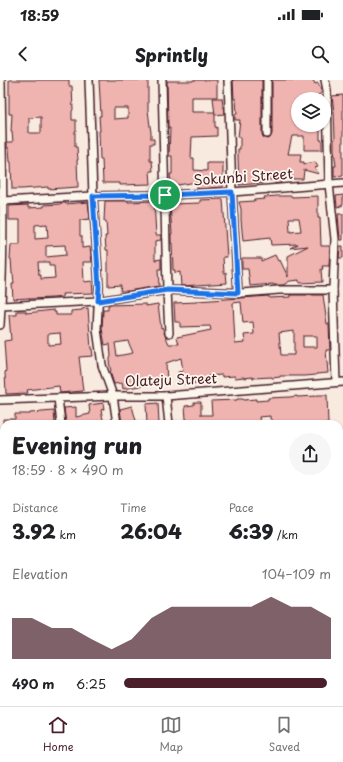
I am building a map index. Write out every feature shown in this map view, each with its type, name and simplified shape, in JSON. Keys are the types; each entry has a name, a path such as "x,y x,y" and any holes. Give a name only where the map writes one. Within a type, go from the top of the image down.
{"street":[{"path":"0,324 2,201 1,80"},
{"path":"89,80 93,196 99,287 97,329 102,366 113,396 116,420"},
{"path":"162,80 169,333"},
{"path":"228,80 232,192 238,293"},
{"path":"267,80 267,134"},
{"path":"325,80 327,90 329,184 335,239 334,290 340,382"},
{"name":"Sokunbi Street","path":"2,201 93,196 232,192 343,183"},
{"path":"1,306 98,301 167,290 238,293 279,290 334,290"},
{"name":"Olateju Street","path":"0,400 113,396 166,396 340,382"},
{"path":"166,396 169,420"},
{"path":"58,398 61,420"}],"building":[{"path":"9,80 69,80 69,86 72,86 72,120 76,120 75,147 77,147 78,160 78,187 12,189 11,162 9,148 7,148 7,142 13,142 11,132 12,114 9,114","holes":["41,117 41,133 29,133 29,118"]},
{"path":"99,80 148,80 148,110 151,139 154,139 154,144 150,144 150,161 152,161 153,171 150,171 151,184 120,185 120,183 103,183 102,159 100,160 99,131 99,116 101,116","holes":["114,108 128,108 128,118 114,119"]},
{"path":"217,80 217,97 192,97 192,112 215,112 215,127 217,127 217,136 192,137 191,158 194,158 194,170 207,171 207,163 223,163 223,187 197,189 197,182 171,186 170,174 172,174 172,156 169,156 170,128 168,128 167,81"},
{"path":"233,80 262,80 262,134 263,137 267,139 270,138 272,134 272,80 313,80 315,84 318,83 322,92 291,92 291,132 320,132 322,150 304,150 304,136 292,136 288,154 301,154 300,162 304,162 304,164 315,162 318,167 315,168 319,174 304,170 303,179 293,179 293,177 281,176 281,183 275,184 275,180 263,180 263,183 239,185 238,149 240,149 240,137 238,137 240,120 235,120 235,114 237,114 236,99 234,99"},
{"path":"343,95 343,176 334,177 334,166 336,166 332,96"},
{"path":"213,98 222,98 224,114 215,115"},
{"path":"343,195 343,205 337,207 336,196"},
{"path":"318,196 318,218 320,218 321,246 330,246 329,266 322,266 323,269 321,269 322,282 299,283 299,280 290,281 283,285 273,284 250,286 248,269 242,269 242,258 261,258 261,261 275,255 278,261 280,260 288,277 288,256 308,246 290,248 298,244 271,245 270,238 243,241 241,209 239,202 265,199 264,197","holes":["289,218 299,218 301,231 290,232"]},
{"path":"223,199 227,257 223,257 224,273 226,272 227,283 181,286 180,272 175,273 175,270 173,270 170,204 200,203 200,200"},
{"path":"105,201 154,201 156,235 161,235 161,240 155,241 155,260 161,259 161,269 158,269 159,286 130,291 120,291 121,285 108,286 108,250 106,250 105,236 107,236 106,221 104,221"},
{"path":"88,202 90,219 80,220 80,236 82,236 82,248 90,247 92,262 83,262 84,282 92,281 93,293 62,294 63,297 53,298 13,299 12,284 14,284 10,259 11,245 20,245 20,220 9,220 9,206 28,205 28,208 44,207 44,205 61,203","holes":["47,224 48,238 35,239 35,225","65,245 66,255 46,257 46,246","38,262 49,262 49,266 54,266 55,278 41,279 41,275 39,275"]},
{"path":"338,214 343,214 343,240 340,240"},
{"path":"340,246 343,246 343,258 339,258"},
{"path":"291,295 323,295 327,324 329,324 330,350 326,350 328,373 305,376 280,376 272,378 235,378 235,376 222,377 222,375 208,376 209,379 200,379 201,383 179,384 178,372 183,371 181,358 166,363 167,383 123,389 122,383 114,384 110,372 109,362 111,357 110,344 105,345 102,329 103,310 108,310 108,305 146,304 146,306 158,304 161,328 162,327 169,344 179,344 177,337 211,330 210,326 180,327 180,322 175,322 174,303 269,296 269,298 291,297","holes":["241,302 243,323 253,322 254,334 244,335 245,342 235,343 233,303","294,331 294,355 281,355 279,333","303,336 317,336 317,347 303,347","128,341 133,353 117,356 115,343"]},
{"path":"88,308 91,349 93,356 79,357 83,391 60,393 59,386 27,390 28,393 6,394 4,341 11,340 9,315 17,315 17,311 26,311 26,313 54,310 56,315 71,315 71,311","holes":["60,333 61,344 48,345 48,334"]},
{"path":"327,395 328,420 272,420 270,419 270,416 259,417 259,420 186,419 185,406 194,405 194,402 201,402 201,415 212,415 211,401 256,399 256,401 268,400 268,398"},
{"path":"103,403 104,409 101,410 103,420 66,420 64,408 76,407 76,417 90,414 89,405"},
{"path":"158,403 159,420 147,420 146,404"},
{"path":"132,406 136,420 121,420 120,409"},
{"path":"54,411 55,420 3,420 15,419 15,414"}],"route":[{"path":"232,192 238,293 167,290 98,301 99,287 93,196 165,195 232,192"}]}
